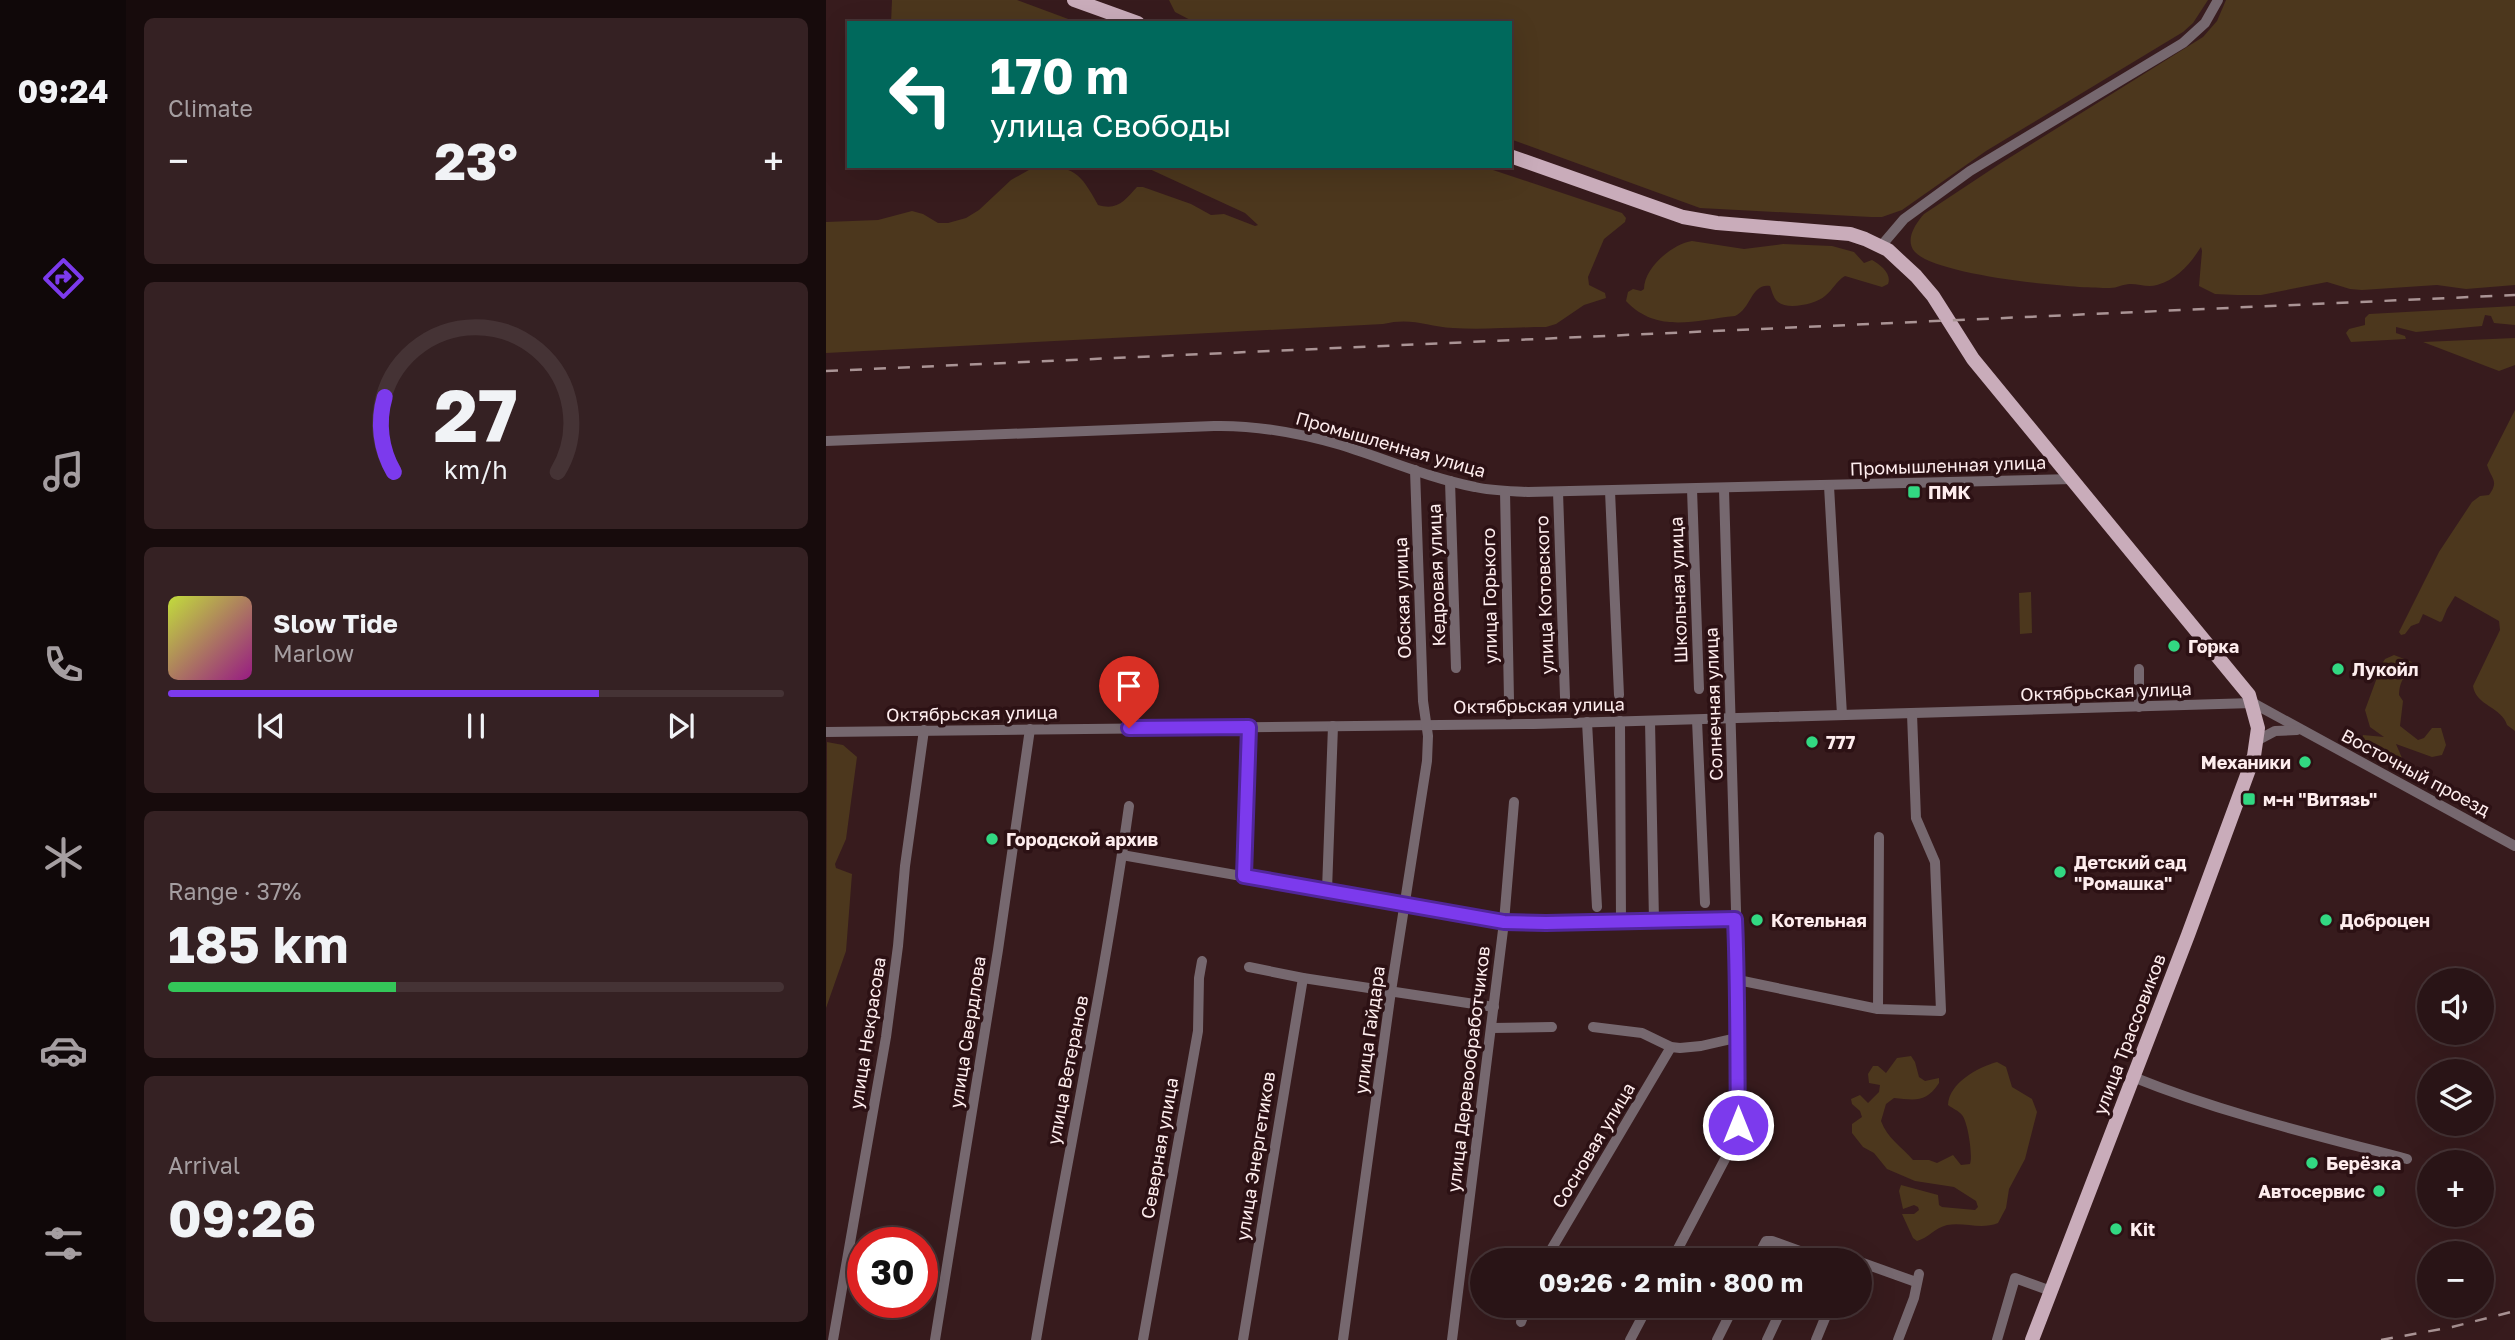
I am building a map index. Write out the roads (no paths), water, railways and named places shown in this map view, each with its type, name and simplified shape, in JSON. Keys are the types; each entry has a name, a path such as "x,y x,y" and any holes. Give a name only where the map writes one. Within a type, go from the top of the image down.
{"main road":[{"path":"1074,0 1132,21"},
{"path":"1512,157 1684,217 1717,223 1840,233 1866,239 1902,260 1925,286 1965,348 2238,678 2253,703 2258,740"},
{"name":"улица Трассовиков","path":"2032,1340 2244,787 2258,740"}],"street":[{"path":"1881,246 1904,219 1970,171 2183,43 2205,23 2218,0"},
{"name":"Промышленная улица","path":"826,441 1232,426 1298,434 1450,481 1476,488 1505,491 1724,489 2073,479"},
{"name":"Обская улица","path":"1415,470 1426,725"},
{"name":"Кедровая улица","path":"1450,481 1456,668"},
{"path":"1829,486 1842,715"},
{"name":"Школьная улица","path":"1692,489 1699,689"},
{"name":"Солнечная улица","path":"1678,1248 1735,1140 1738,1125 1738,980 1724,489"},
{"name":"улица Горького","path":"1505,491 1509,700"},
{"path":"1610,491 1619,695"},
{"name":"улица Котовского","path":"1558,492 1565,697"},
{"path":"2139,669 2139,707"},
{"name":"Октябрьская улица","path":"826,732 1697,720 2253,703"},
{"name":"Восточный проезд","path":"2253,703 2515,846"},
{"path":"1738,980 1878,1009 1941,1011 1935,862 1916,818 1912,713"},
{"path":"1650,720 1654,921"},
{"path":"1697,720 1705,902"},
{"path":"1620,721 1620,922"},
{"path":"1587,722 1597,907"},
{"name":"улица Гайдара","path":"1343,1340 1391,991 1427,761 1426,725"},
{"path":"1327,890 1334,726"},
{"path":"1244,876 1249,727"},
{"name":"улица Свердлова","path":"935,1340 998,950 1030,729"},
{"name":"улица Некрасова","path":"833,1340 886,1037 905,866 924,730"},
{"path":"2258,740 2275,731 2300,730"},
{"name":"улица Деревообработчиков","path":"1452,1340 1492,1028 1514,802"},
{"name":"улица Ветеранов","path":"1037,1340 1061,1190 1107,956 1129,806"},
{"path":"1878,837 1878,1009"},
{"path":"1122,855 1504,922 1735,919"},
{"name":"Северная улица","path":"1143,1340 1198,1031 1202,961"},
{"path":"1249,967 1303,978 1494,1007"},
{"name":"улица Энергетиков","path":"1243,1340 1303,978"},
{"path":"1492,1028 1552,1027"},
{"path":"1593,1027 1642,1033 1671,1047 1701,1046 1736,1038"},
{"name":"Сосновая улица","path":"1552,1248 1671,1047"},
{"path":"2133,1077 2171,1092 2277,1125 2407,1159"},
{"path":"1762,1248 1766,1241 1772,1241 1787,1248"},
{"path":"1872,1265 1917,1278 1914,1298 1898,1340"},
{"path":"1997,1340 2015,1278 2051,1291"},
{"path":"1521,1322 1522,1318"},
{"path":"1630,1340 1642,1318"},
{"path":"1717,1340 1728,1318"},
{"path":"1767,1340 1777,1318"},
{"path":"1816,1340 1825,1318"}],"railway":[{"path":"826,371 2515,295"},
{"path":"2381,1340 2452,1327 2515,1311"}],"place":[{"name":"ПМК","path":"1914,492"},
{"name":"Горка","path":"2174,646"},
{"name":"Лукойл","path":"2338,669"},
{"name":"777","path":"1812,742"},
{"name":"Механики","path":"2305,762"},
{"name":"м-н \"Витязь\"","path":"2249,799"},
{"name":"Городской архив","path":"992,839"},
{"name":"Детский сад \"Ромашка\"","path":"2060,872"},
{"name":"Котельная","path":"1757,920"},
{"name":"Доброцен","path":"2326,920"},
{"name":"Берёзка","path":"2312,1163"},
{"name":"Автосервис","path":"2379,1191"},
{"name":"Kit","path":"2116,1229"}]}
